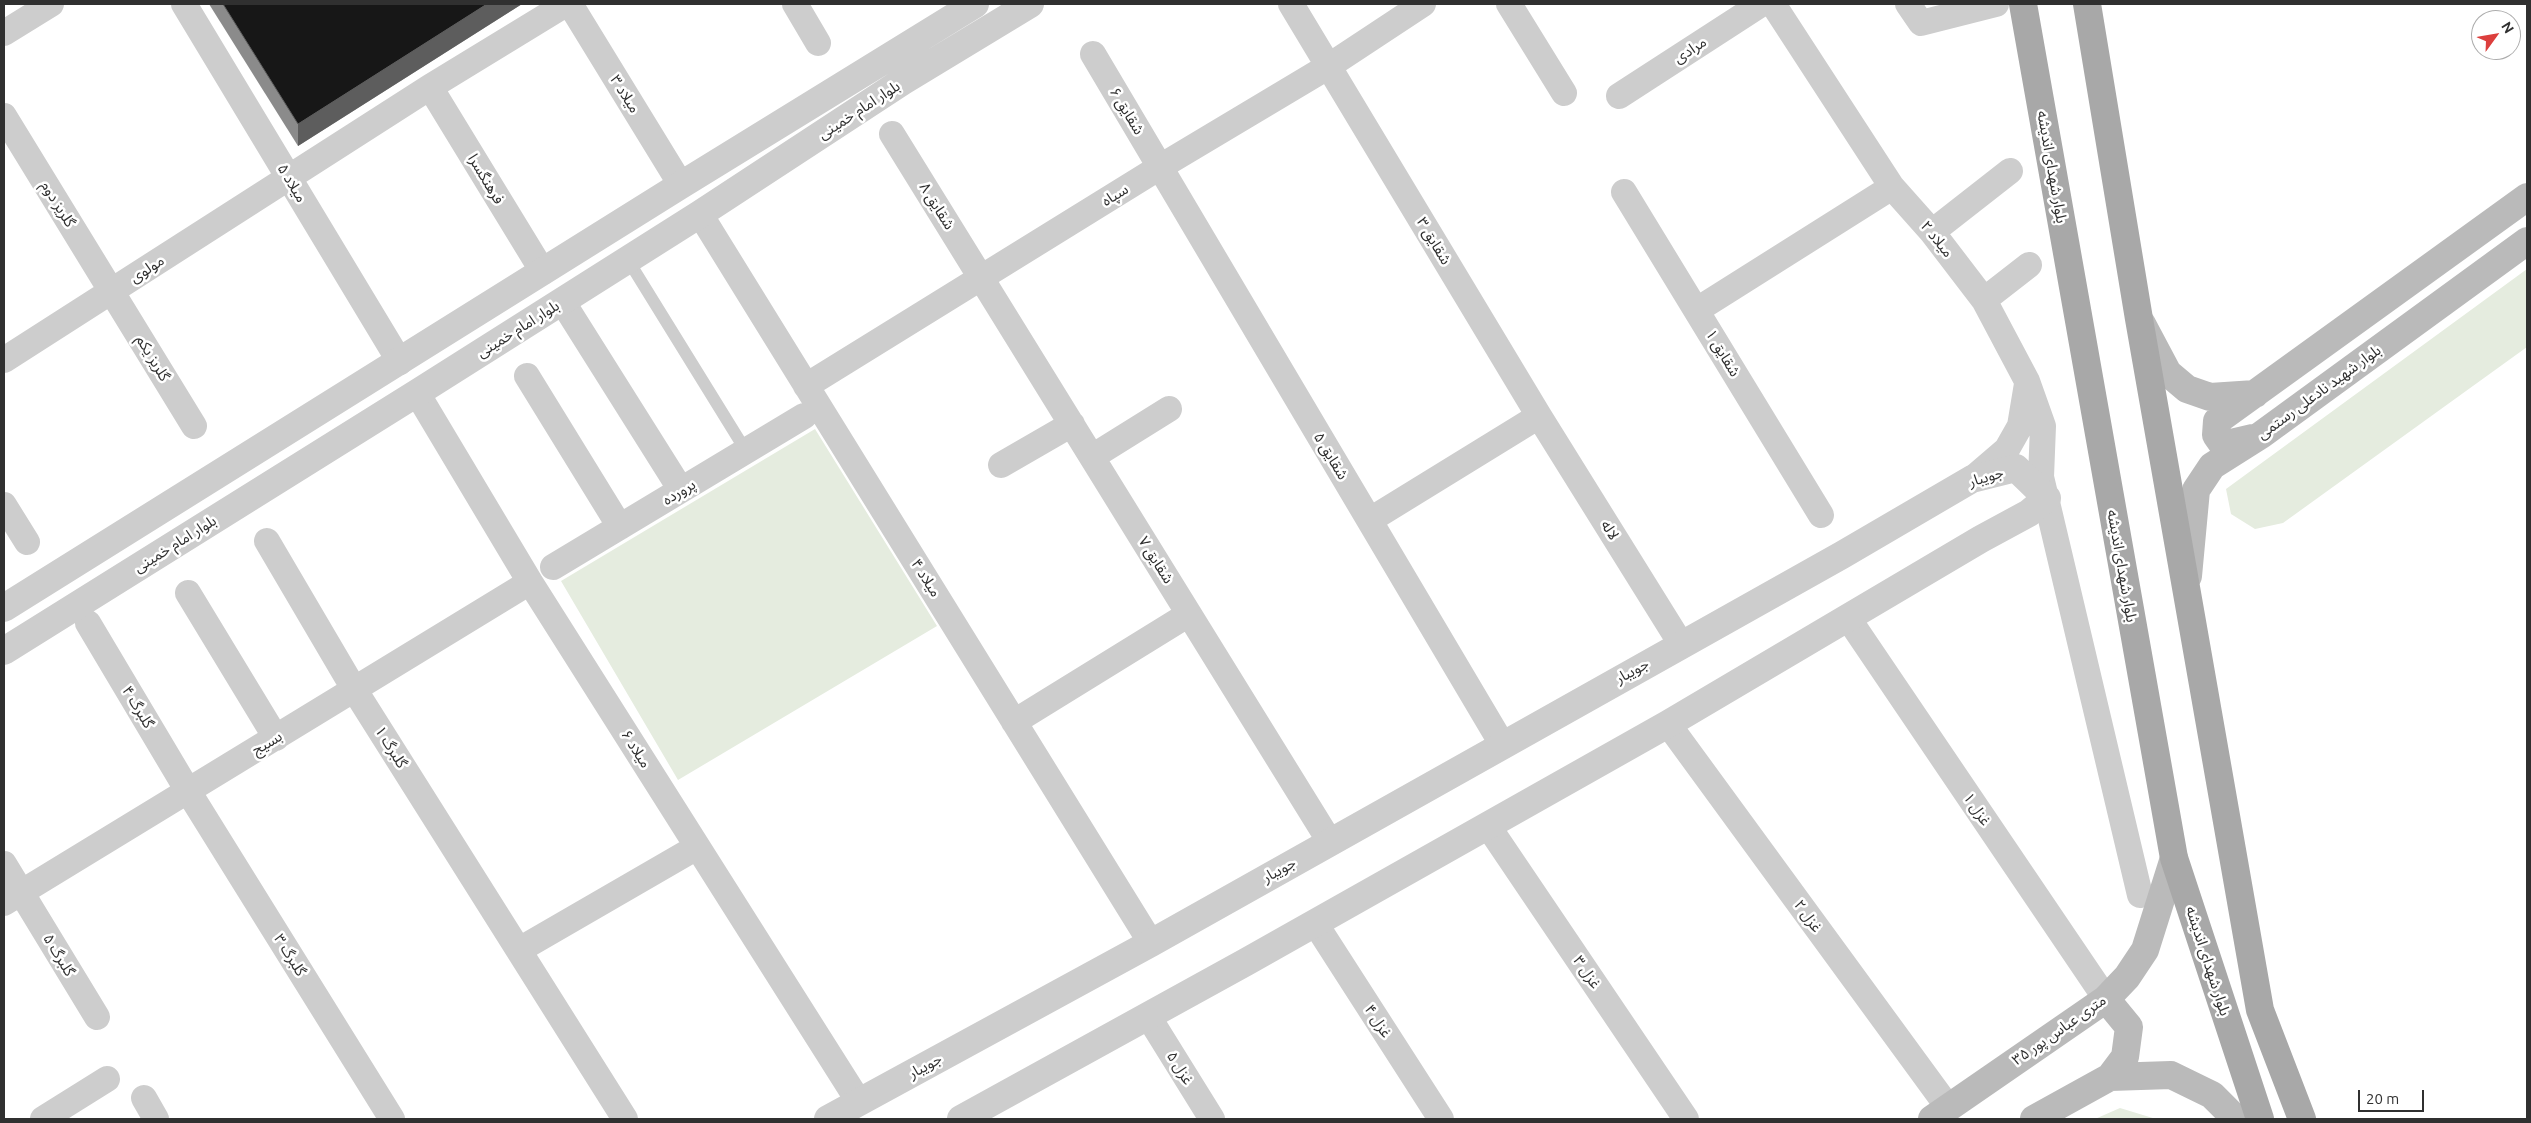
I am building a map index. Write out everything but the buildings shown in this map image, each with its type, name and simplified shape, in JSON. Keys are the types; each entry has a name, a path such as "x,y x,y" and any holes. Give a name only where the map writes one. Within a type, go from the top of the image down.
{"main road":[{"name":"بلوار شهدای اندیشه","path":"2023,4 2174,858 2260,1119"},
{"path":"2087,4 2139,319 2260,1010 2302,1119"},
{"path":"2262,435 2223,445 2216,435 2217,421 2527,197"},
{"name":"بلوار شهید نادعلی رستمی","path":"2187,588 2196,490 2212,466 2262,435 2527,241"},
{"path":"2139,319 2168,373 2188,389 2210,397 2256,394"},
{"name":"۳۵ متری عباس پور","path":"1940,1113 2106,999 2127,977 2145,950 2174,858"},
{"path":"2034,1119 2110,1077 2125,1057 2129,1027 2106,999"},
{"path":"2110,1077 2171,1075 2212,1095 2236,1119"}],"street":[{"path":"4,33 51,4"},
{"name":"میلاد ۵","path":"184,4 400,362"},
{"path":"289,178 430,87 566,4"},
{"name":"میلاد ۳","path":"570,4 680,185"},
{"path":"795,4 818,43"},
{"name":"بلوار امام خمینی","path":"4,608 400,362 680,185 975,4"},
{"name":"بلوار امام خمینی","path":"4,651 628,260 903,82 1030,4"},
{"name":"شقایق ۳","path":"1291,4 1539,416"},
{"path":"1509,4 1564,93"},
{"name":"مرادی","path":"1619,96 1761,4"},
{"name":"میلاد ۲","path":"1773,4 1892,187 1932,232 1984,300 2027,381 2043,426 2041,477 2140,896"},
{"path":"1908,4 1921,23 1996,4"},
{"name":"سپاه","path":"806,386 1160,167 1329,66 1414,6"},
{"name":"شقایق ۶","path":"1093,54 1160,167"},
{"name":"فرهنگسرا","path":"430,87 542,272"},
{"name":"گلریز دوم","path":"4,116 113,291"},
{"name":"شقایق ۸","path":"892,134 982,277"},
{"name":"شقایق ۵","path":"1160,167 1502,744"},
{"path":"1932,232 2010,171"},
{"name":"مولوی","path":"4,360 289,178"},
{"path":"680,185 700,214"},
{"path":"1698,310 1892,187"},
{"name":"شقایق ۱","path":"1624,192 1698,310 1821,515"},
{"name":"میلاد ۴","path":"700,214 1151,943"},
{"path":"1984,300 2029,265"},
{"name":"شقایق ۷","path":"982,277 1330,842"},
{"name":"گلریز یکم","path":"113,291 194,426"},
{"path":"562,301 681,490"},
{"path":"400,362 417,393"},
{"path":"527,376 620,527"},
{"path":"1972,479 2007,449 2020,426 2027,381"},
{"name":"میلاد ۶","path":"417,393 530,582 859,1102"},
{"path":"1092,457 1169,409"},
{"name":"پرورده","path":"553,567 804,416"},
{"path":"1370,520 1539,416"},
{"name":"لاله","path":"1539,416 1681,644"},
{"path":"1001,465 1072,424"},
{"name":"جویبار","path":"828,1119 1151,943 1502,744 1842,555 1972,479 2016,468 2047,498"},
{"path":"969,1117 1668,724 1982,539 2030,513 2047,498"},
{"path":"4,505 27,542"},
{"name":"گلبرگ ۱","path":"267,541 354,689 625,1119"},
{"name":"بسیج","path":"12,898 530,582"},
{"path":"188,594 276,738"},
{"path":"1014,722 1189,614"},
{"name":"غزل ۱","path":"1848,618 2106,999"},
{"name":"گلبرگ ۴","path":"88,623 188,790"},
{"name":"غزل ۲","path":"1668,724 1940,1113"},
{"name":"گلبرگ ۳","path":"188,790 392,1119"},
{"name":"غزل ۳","path":"1488,826 1686,1119"},
{"path":"519,950 697,846"},
{"name":"گلبرگ ۵","path":"4,864 12,898 97,1017"},
{"name":"غزل ۴","path":"1315,923 1441,1119"},
{"name":"غزل ۵","path":"1148,1016 1212,1119"},
{"path":"43,1119 107,1079"}],"lane":[{"path":"628,260 746,451"}],"shaded area":[{"path":"2527,269 2527,347 2283,523 2255,529 2231,514 2226,489"},
{"path":"815,429 937,626 678,780 561,581"},
{"path":"2120,1108 2156,1119 2095,1119"}]}
